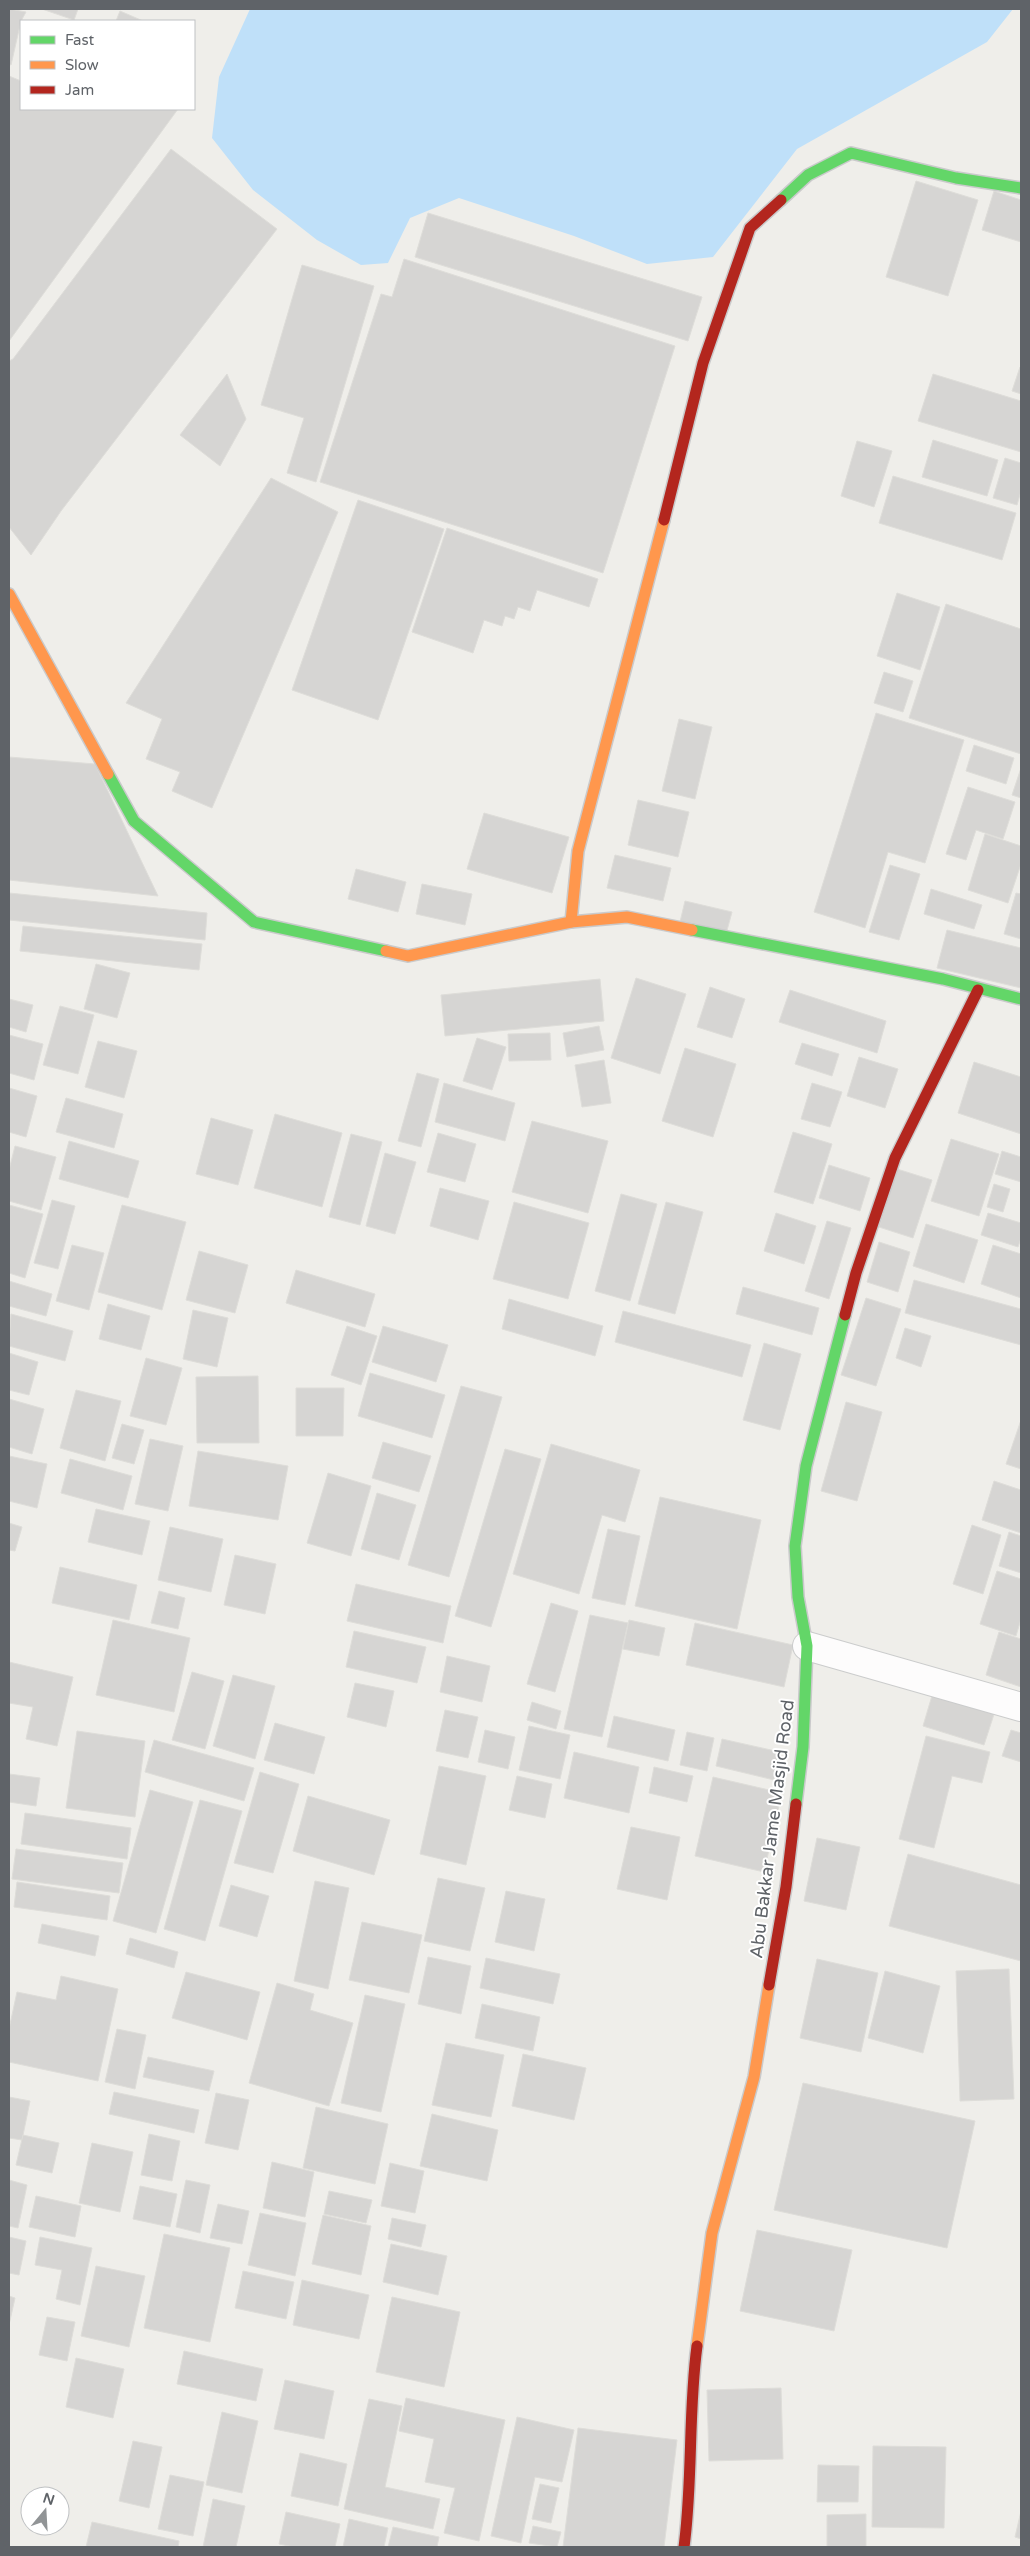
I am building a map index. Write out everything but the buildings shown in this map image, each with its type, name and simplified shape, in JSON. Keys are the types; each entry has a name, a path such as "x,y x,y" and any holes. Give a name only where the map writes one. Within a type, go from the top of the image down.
{"street":[{"path":"571,922 578,851 619,698 703,363 750,228 808,175 851,153 956,178 1021,188"},
{"path":"9,594 134,821 254,922 408,956 571,922 627,916 943,979 978,990 1021,999"},
{"name":"Abu Bakkar Jame Masjid Road","path":"684,2547 690,2502 693,2373 712,2233 754,2077 786,1887 803,1747 807,1646 798,1597 795,1546 806,1466 856,1273 895,1158 978,990"},
{"path":"807,1646 1021,1708"}],"water":[{"path":"250,9 1013,9 987,42 797,149 713,257 647,264 574,236 459,198 410,218 388,263 361,265 317,240 253,190 212,138 219,77"}],"traffic: fast":[{"path":"781,200 808,175 851,153 956,178 1021,188"},
{"path":"108,774 134,821 254,922 386,951"},
{"path":"692,930 943,979 1021,999"},
{"path":"796,1804 803,1747 807,1646 798,1597 795,1546 806,1466 845,1315"}],"traffic: slow":[{"path":"571,922 578,851 664,520"},
{"path":"9,594 108,774"},
{"path":"386,951 408,956 571,922 627,917 692,930"},
{"path":"697,2346 712,2233 754,2077 769,1985"}],"traffic: jam":[{"path":"664,520 703,363 750,228 781,200"},
{"path":"845,1315 856,1273 895,1158 978,990"},
{"path":"769,1985 786,1887 796,1804"},
{"path":"684,2547 689,2497 692,2396 697,2346"}]}
